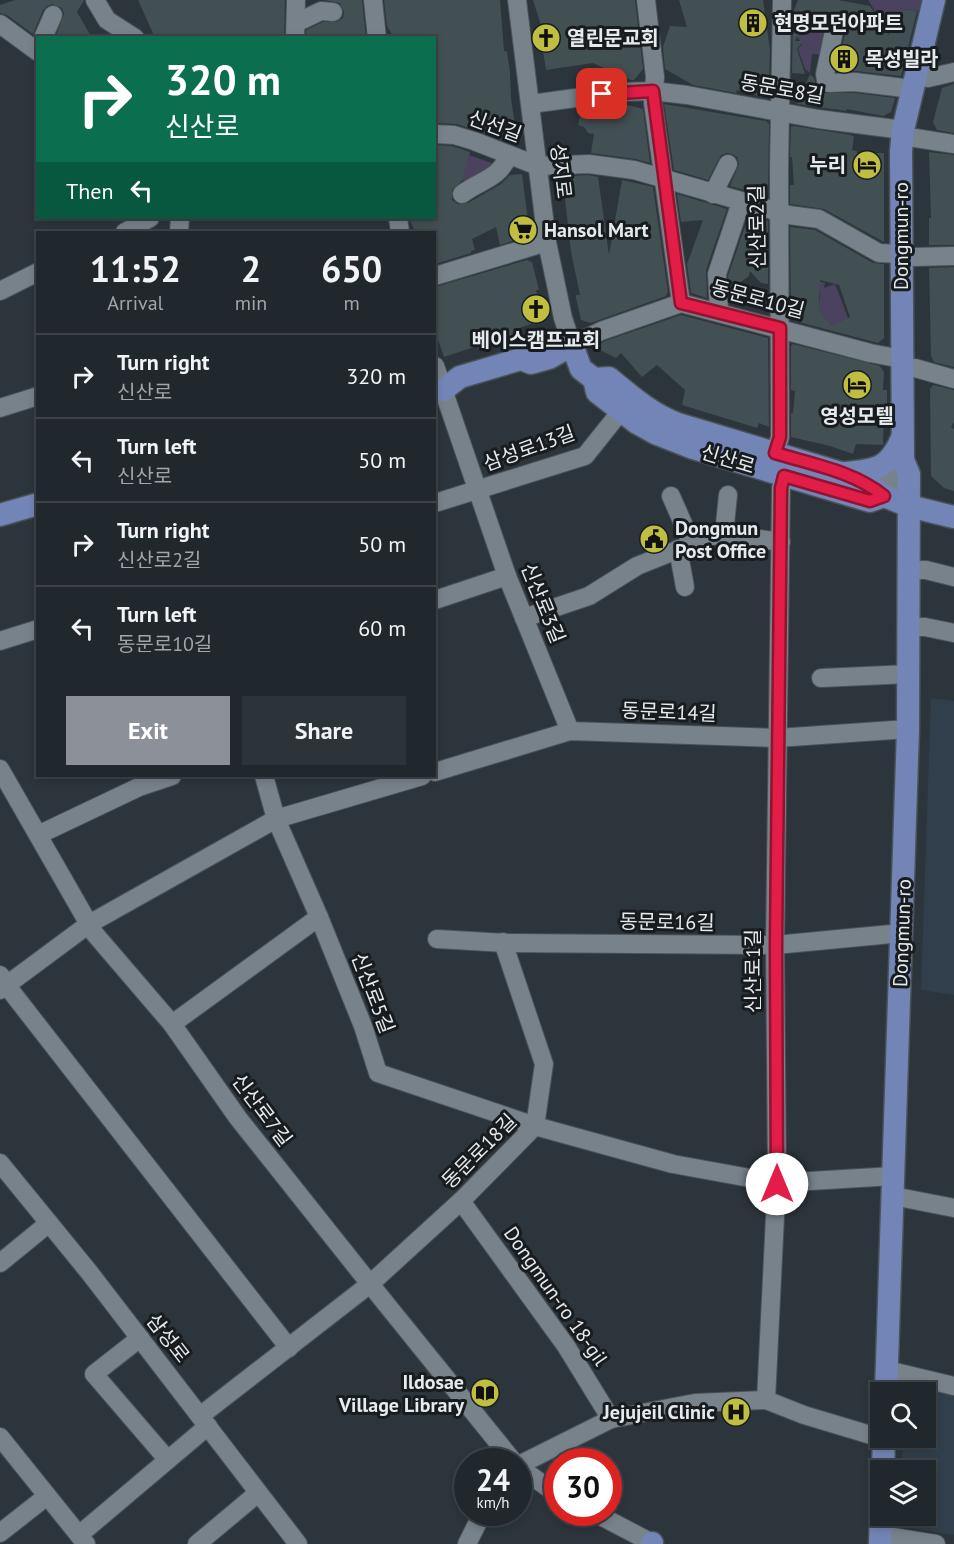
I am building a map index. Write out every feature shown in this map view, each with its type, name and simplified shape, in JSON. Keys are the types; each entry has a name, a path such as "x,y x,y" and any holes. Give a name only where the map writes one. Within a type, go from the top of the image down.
{"main road":[{"name":"Dongmun-ro","path":"902,471 915,460 908,363 907,256 914,162 909,134 934,0"},
{"name":"Dongmun-ro","path":"920,83 947,0"},
{"path":"439,391 460,377 521,359 531,363 549,358 572,345"},
{"name":"신산로","path":"572,345 581,369 594,379 597,392 637,423 668,440 870,501 884,496"},
{"name":"Dongmun-ro","path":"887,1381 908,729 909,506 902,471 902,438 908,363"},
{"name":"신산로","path":"594,379 609,378 645,407 663,418 841,473 872,486 884,496 909,506 954,518"},
{"path":"841,473 873,470 883,466 896,453 902,438"},
{"path":"0,515 36,505"}],"street":[{"path":"95,0 107,20 132,36"},
{"path":"295,30 296,0"},
{"path":"373,0 377,36"},
{"name":"성지로","path":"517,0 547,242 562,318 572,345"},
{"path":"646,0 655,77 653,91 681,303"},
{"name":"신산로2길","path":"775,453 780,437 779,212 782,0"},
{"path":"295,30 321,11 333,12"},
{"path":"44,36 53,15"},
{"path":"0,24 36,45"},
{"path":"834,31 825,74 826,81 829,83 920,83 954,72"},
{"name":"동문로8길","path":"531,104 619,92 681,93 954,144"},
{"name":"신선길","path":"436,134 454,135 538,166"},
{"path":"462,194 497,174 509,155"},
{"path":"713,194 728,164"},
{"path":"538,166 608,165 664,178 779,212 822,221 879,253 907,256 954,256"},
{"path":"719,312 717,274 741,202"},
{"path":"127,231 148,219"},
{"path":"436,276 547,242"},
{"path":"0,291 36,273"},
{"name":"동문로10길","path":"572,345 601,331 681,303 908,363 954,379"},
{"name":"신산로3길","path":"436,372 439,391 478,490 507,576 570,731"},
{"path":"0,408 36,397"},
{"name":"삼성로13길","path":"436,503 585,456 621,411"},
{"name":"신산로1길","path":"766,1400 777,1184 777,738 781,488 784,476"},
{"path":"724,534 728,495"},
{"path":"671,496 685,546 681,553 685,587"},
{"path":"524,618 589,596 629,570 685,546 724,534 781,542"},
{"path":"909,570 926,570 954,577"},
{"path":"436,600 507,576"},
{"path":"909,627 925,627 954,633"},
{"path":"0,641 36,630"},
{"path":"821,678 909,674"},
{"name":"동문로14길","path":"436,772 570,731 777,738 908,729"},
{"name":"신산로7길","path":"0,769 94,933 172,1024 238,1118 502,1448"},
{"path":"38,835 139,787 169,777"},
{"name":"신산로5길","path":"264,777 276,819 363,1026 378,1073 535,1126"},
{"path":"289,1348 2,983 89,924 276,819 419,777"},
{"path":"172,1024 319,917"},
{"name":"동문로16길","path":"437,939 503,942 776,945 902,933"},
{"path":"503,942 544,1064 535,1126"},
{"name":"동문로18길","path":"82,1540 167,1460 204,1421 289,1348 370,1284 461,1201 535,1126 673,1164 777,1184 893,1186 954,1208"},
{"name":"삼성로","path":"0,1163 140,1338 298,1544"},
{"name":"Dongmun-ro 18-gil","path":"461,1201 566,1346 611,1419"},
{"path":"0,1263 49,1223"},
{"path":"140,1338 94,1374 167,1460"},
{"path":"887,1381 954,1386"},
{"path":"532,1459 611,1419 694,1403 766,1400 804,1415 870,1434"},
{"path":"0,1437 82,1540"},
{"path":"197,1544 258,1492"},
{"path":"0,1533 47,1496"},
{"path":"467,1544 476,1526"},
{"path":"619,1526 653,1544"},
{"path":"880,1531 936,1544"}],"shaded area":[{"path":"868,0 922,0 918,11 906,9 895,11 893,20 880,19"},
{"path":"810,16 831,25 825,55 812,54 810,73 805,69 798,49 802,44 795,33"},
{"path":"469,155 500,166 472,182 461,179"},
{"path":"819,281 825,283 824,288 835,284 848,318 831,325 819,309 814,309 814,302 820,301 820,290 815,288"},
{"path":"931,698 954,701 954,995 921,990"},
{"path":"905,1374 954,1376 954,1535 900,1526 936,1526 936,1460 902,1460 903,1448 936,1448 936,1382 905,1382"}],"building":[{"path":"15,0 84,0 77,12 91,36 56,36 64,14 62,8 52,4 43,10 33,34 7,15 0,13 0,5"},
{"path":"138,0 285,0 284,36 154,36"},
{"path":"324,0 362,0 366,36 306,36 306,30 323,22 337,22 343,18 344,12 340,3"},
{"path":"384,0 500,0 504,51 507,52 510,72 511,98 518,146 457,124 436,123 436,36 393,36 387,26"},
{"path":"533,0 635,0 643,69 634,80 593,63 546,70 540,32 543,32"},
{"path":"679,0 763,0 770,50 769,80 763,97 737,90 736,93 693,85 665,69 663,47 670,26 687,27"},
{"path":"798,0 838,0 870,6 889,35 895,11 905,11 905,9 917,11 901,76 837,71 845,33 844,27 837,20 827,22 806,14 795,41 803,41 797,49 805,74 792,73 793,13"},
{"path":"810,74 823,93 855,93 895,98 891,112 883,116 846,109 847,111 797,104"},
{"path":"954,84 954,133 937,130 933,122 942,88"},
{"path":"620,103 643,109 650,163 591,153 594,134 588,133 584,127 578,125 582,108 601,106 609,108 609,105"},
{"path":"664,104 766,121 769,124 768,197 730,186 739,164 737,157 732,154 721,155 708,180 674,170"},
{"path":"791,127 851,135 854,137 852,150 857,153 884,153 884,242 824,209 790,204 790,185 794,185 792,157 790,157"},
{"path":"436,145 452,146 470,152 462,179 464,179 452,190 452,200 458,204 468,203 501,184 510,175 522,174 529,229 524,237 500,245 496,227 472,239 475,250 471,253 436,264 436,231 415,231 409,219 436,219"},
{"path":"929,152 954,155 954,245 929,245 929,218 931,218"},
{"path":"571,176 598,177 609,255 622,180 653,187 668,292 666,296 591,323 581,320 576,298 576,295 580,295 571,252 565,199 562,199 561,187 569,186"},
{"path":"677,194 727,209 706,270 707,298 691,293 687,264 703,220 681,222"},
{"path":"749,215 768,221 768,284 761,283 750,271 749,276 729,291 728,276"},
{"path":"790,227 815,230 873,263 884,264 884,338 878,343 791,318","holes":["820,280 839,285 850,317 831,325 819,309"]},
{"path":"527,260 532,262 539,290 536,290 544,319 514,330 517,338 478,349 477,346 444,357 436,334 436,287"},
{"path":"954,267 954,367 934,362 931,356 929,268"},
{"path":"681,315 768,338 769,427 759,423 757,428 682,405 685,390 657,365 642,377 621,353 616,358 600,350 600,344 605,341"},
{"path":"793,344 880,366 884,372 883,390 887,390 887,406 884,406 883,445 856,444 853,454 791,437 791,413 793,413 795,391 791,390 791,346"},
{"path":"933,385 954,390 954,422 951,427 954,429 954,491 944,488 931,476 930,389"}],"place":[{"name":"현명모던아파트","path":"753,23"},
{"name":"열린문교회","path":"546,38"},
{"name":"목성빌라","path":"844,59"},
{"name":"누리","path":"867,165"},
{"name":"Hansol Mart","path":"523,230"},
{"name":"베이스캠프교회","path":"536,309"},
{"name":"영성모텔","path":"857,385"},
{"name":"Dongmun Post Office","path":"654,539"},
{"name":"Ildosae Village Library","path":"485,1393"},
{"name":"Jejujeil Clinic","path":"736,1412"}],"route":[{"path":"602,94 653,91 681,303 780,328 780,437 775,453 841,473 872,486 884,496 870,501 784,476 781,488 777,738 777,1184"}]}
